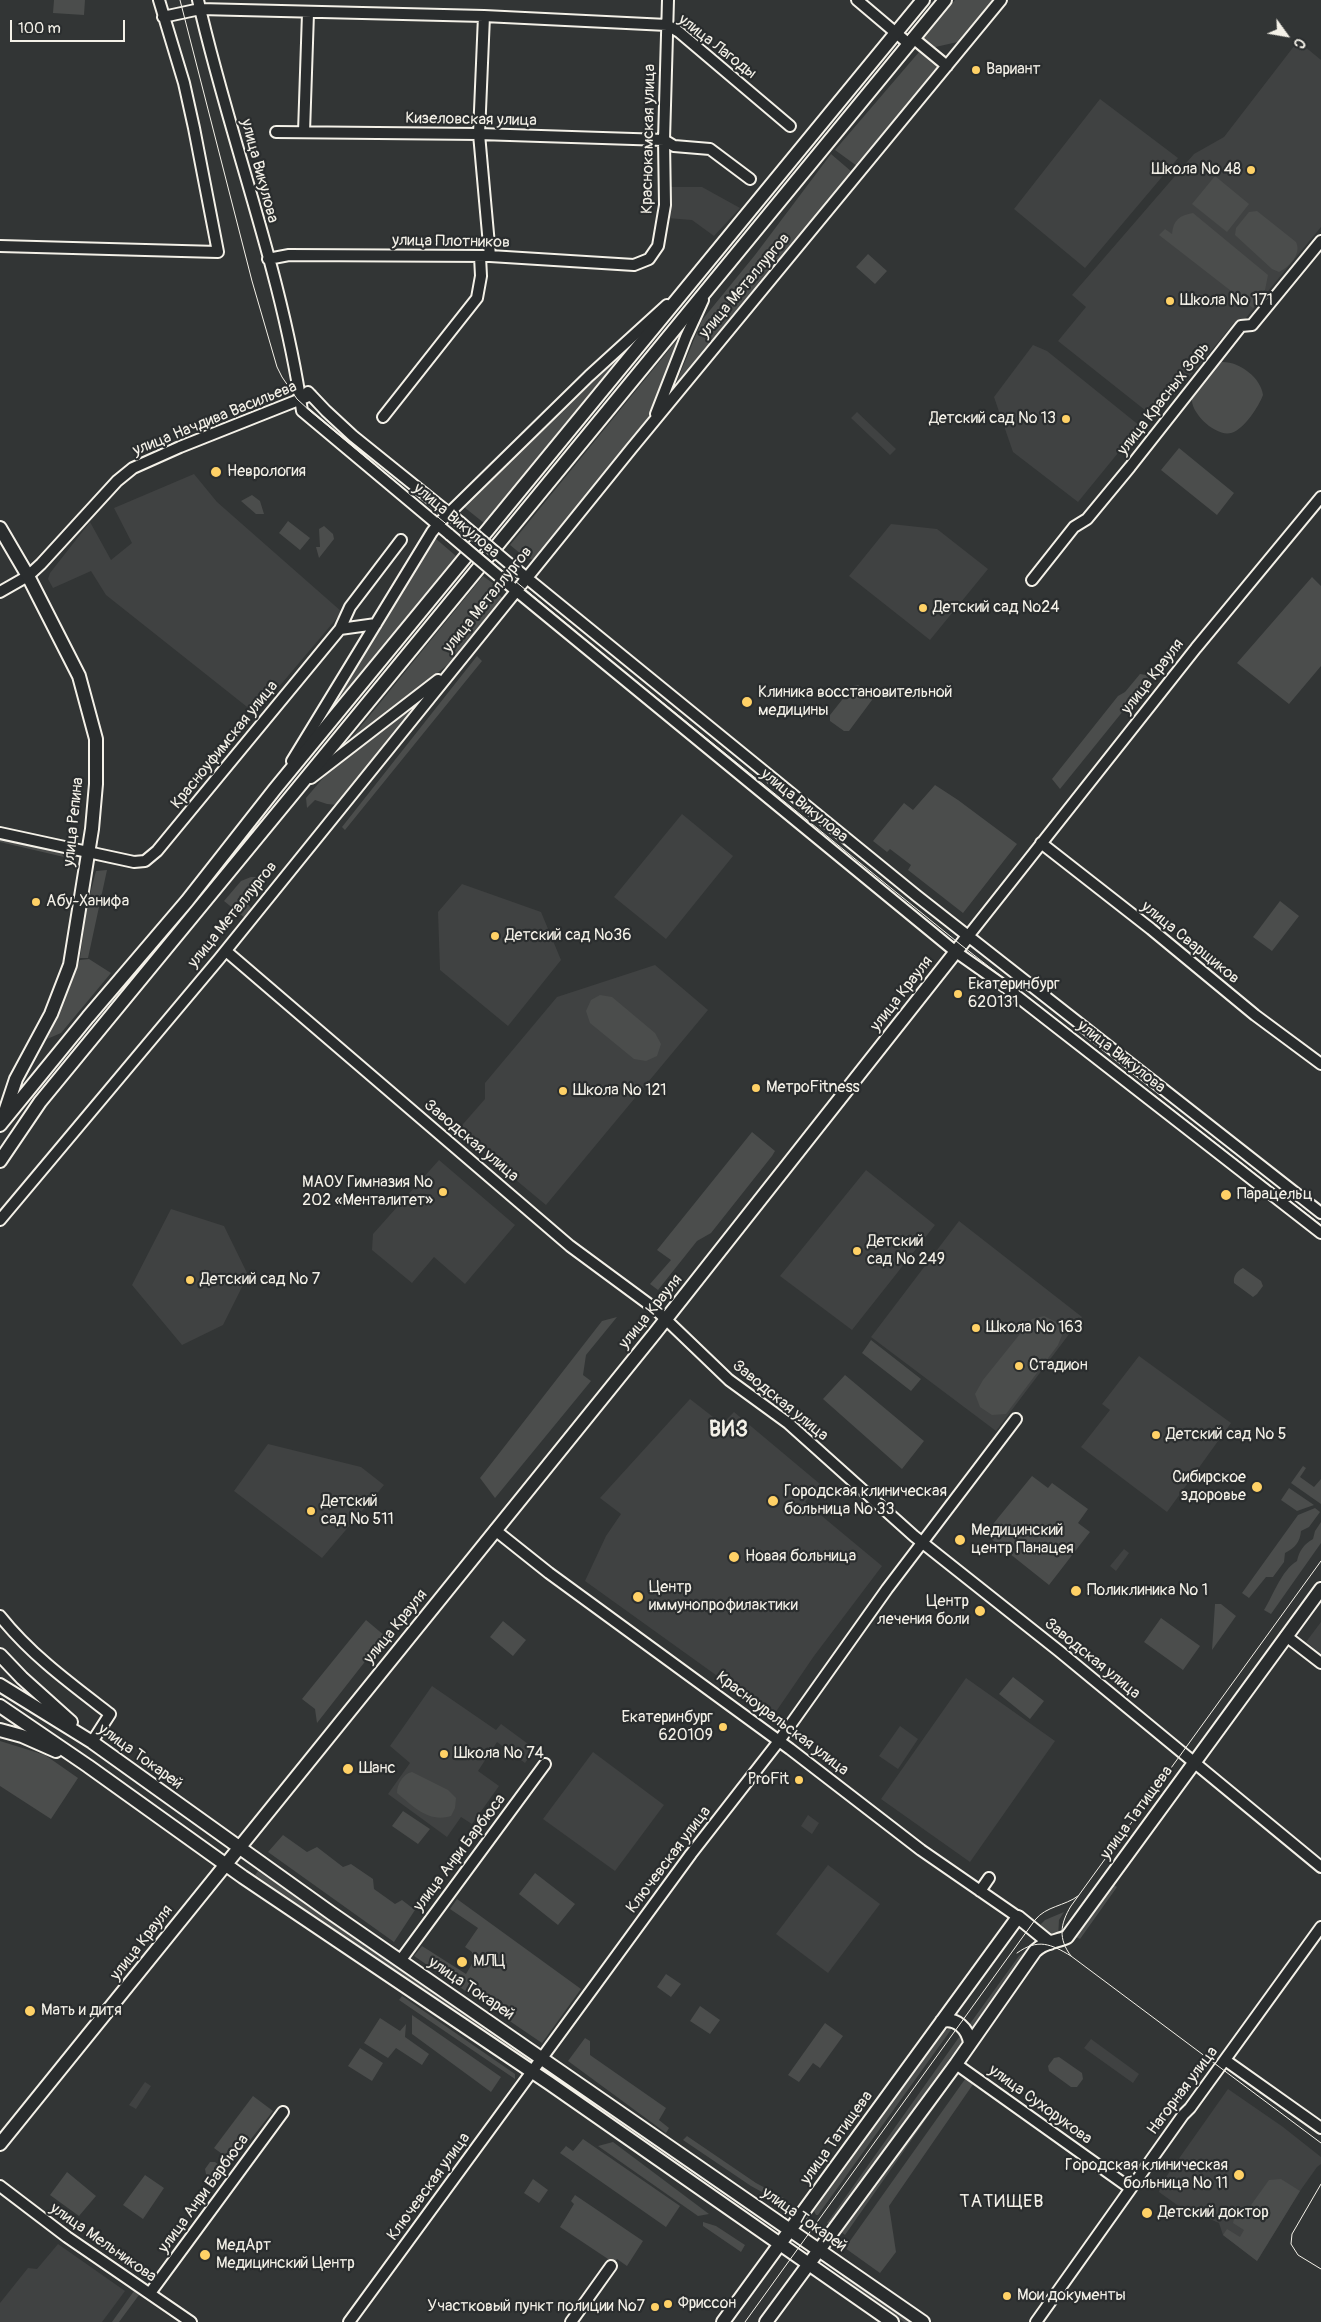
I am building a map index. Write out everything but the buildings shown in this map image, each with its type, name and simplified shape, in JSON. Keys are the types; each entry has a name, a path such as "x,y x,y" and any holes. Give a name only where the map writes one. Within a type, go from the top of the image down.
{"main road":[{"path":"0,1124 187,901 275,789 922,0"},
{"name":"улица Металлургов","path":"0,1161 40,1102 945,0"},
{"name":"улица Репина","path":"0,528 28,576 79,676 96,739 96,784 88,852 70,966 52,1014 16,1079 0,1124"},
{"name":"улица Крауля","path":"0,2144 666,1319 969,935"},
{"name":"улица Татищева","path":"766,2322 956,2064 1035,1951 1043,1944 1066,1936 1321,1589"},
{"path":"0,1655 22,1678 74,1724 88,1740"},
{"name":"улица Токарей","path":"0,1685 88,1740 400,1961 923,2322"},
{"name":"улица Токарей","path":"0,1706 225,1864 532,2072 892,2322"},
{"path":"0,1730 22,1736 88,1766"},
{"name":"улица Татищева","path":"723,2322 1018,1917"},
{"name":"Красноуральская улица","path":"1018,1917 1050,1943"},
{"path":"942,2021 947,2020 959,2024 969,2036 970,2043"}],"street":[{"path":"0,246 218,252 184,83 159,0"},
{"name":"Краснокамская улица","path":"634,265 649,259 658,246 665,205 664,140 668,0"},
{"path":"856,0 895,33 911,41 947,66"},
{"name":"улица Металлургов","path":"0,1220 226,951 653,422 1001,0"},
{"name":"улица Лагоды","path":"163,17 199,5 308,12 484,16 667,25 679,32 790,126"},
{"name":"улица Викулова","path":"199,5 268,259 298,379 302,411 516,591 956,952 1000,983 1321,1233"},
{"path":"304,132 308,12"},
{"path":"383,417 477,298 485,256 479,134 484,16"},
{"name":"Кизеловская улица","path":"276,132 479,134 664,140 674,146 710,149 750,179"},
{"name":"улица Красных Зорь","path":"1032,580 1074,527 1087,519 1113,488 1241,326 1252,325 1321,241"},
{"name":"улица Плотников","path":"268,259 289,255 485,256 634,265"},
{"path":"275,789 438,525 448,513 589,376 684,289"},
{"path":"653,422 686,337 707,291"},
{"name":"улица Викулова","path":"298,379 311,395 353,436 526,578 917,896 1321,1212"},
{"name":"улица Начдива Васильева","path":"0,592 28,576 125,474 180,448 311,395"},
{"name":"улица Крауля","path":"969,935 1196,648 1321,497"},
{"name":"Красноуфимская улица","path":"88,852 134,862 145,860 157,851 270,711 340,629 350,607 401,540"},
{"path":"340,629 376,624"},
{"path":"298,788 451,670"},
{"path":"0,833 88,852"},
{"name":"улица Сварщиков","path":"1041,843 1255,1014 1321,1064"},
{"name":"Заводская улица","path":"226,951 564,1240 654,1308 729,1380 788,1423 923,1542 1195,1761 1321,1867"},
{"name":"Ключевская улица","path":"348,2322 691,1854 780,1741 923,1542 1016,1420"},
{"name":"Красноуральская улица","path":"495,1530 557,1578 780,1741 914,1844 1018,1917"},
{"path":"0,1616 25,1645 110,1714 88,1740"},
{"path":"1286,1636 1321,1663"},
{"name":"улица Анри Барбюса","path":"400,1961 545,1764"},
{"path":"980,1891 989,1878"},
{"name":"Нагорная улица","path":"1036,2322 1130,2188 1321,1926"},
{"path":"1225,2060 1321,2128"},
{"name":"улица Сухорукова","path":"956,2064 1130,2188"},
{"name":"улица Анри Барбюса","path":"150,2293 283,2112"},
{"name":"улица Мельникова","path":"0,2186 67,2237 191,2322"},
{"path":"571,2322 611,2266"}],"shaded area":[{"path":"54,0 85,0 84,15 53,13"},
{"path":"955,0 995,0 962,41 931,48 921,40"},
{"path":"1298,41 1321,60 1321,227 1245,319 1234,323 1155,418 1058,341 1086,307 1072,295 1194,154 1224,137"},
{"path":"919,52 937,67 857,166 835,150"},
{"path":"1100,99 1178,158 1085,268 1014,209"},
{"path":"831,154 852,172 844,185 670,398 702,320 755,255"},
{"path":"1215,176 1249,204 1227,232 1192,204"},
{"path":"671,187 702,187 740,208 714,236 692,220 667,218"},
{"path":"1257,211 1296,242 1297,251 1294,260 1279,272 1272,269 1235,235 1236,228 1249,212"},
{"path":"1193,213 1268,275 1265,290 1254,297 1258,302 1253,308 1159,235 1165,229 1172,234 1178,219"},
{"path":"868,254 887,271 875,284 856,267"},
{"path":"640,333 484,523 464,507 466,504"},
{"path":"682,334 649,419 538,557 533,560 521,554 510,545"},
{"name":"Детский сад № 13","path":"1033,345 1047,351 1140,426 1078,502 1013,452 994,397"},
{"path":"1223,362 1236,365 1249,372 1258,383 1263,395 1246,423 1231,433 1218,431 1205,423 1192,404 1193,395 1199,386 1217,363"},
{"path":"857,412 896,449 890,455 851,418"},
{"path":"1179,448 1234,493 1217,515 1161,470"},
{"path":"194,474 217,502 342,612 256,714 106,595 91,571 53,588 48,579 50,573 90,522 111,560 132,543 114,508"},
{"path":"252,495 260,501 264,514 256,514 241,501"},
{"path":"288,521 310,538 300,550 279,533"},
{"name":"Детский сад №24","path":"891,524 937,529 988,569 930,640 849,576"},
{"path":"324,526 333,534 334,539 319,558 316,547 320,547 319,529"},
{"path":"435,538 456,556 314,731"},
{"path":"483,576 498,587 499,595 504,599 456,658 340,752"},
{"path":"1312,577 1321,586 1321,666 1289,704 1237,663"},
{"path":"477,656 482,661 345,830 342,827"},
{"path":"1140,674 1146,675 1149,679 1060,789 1052,779 1118,696 1125,692"},
{"path":"858,685 872,695 872,700 849,731 844,731 830,721 830,715 853,686"},
{"path":"427,694 338,805 315,800 307,808 306,798 329,771"},
{"path":"935,785 1017,844 963,913 908,870 911,865 890,849 887,852 873,841 904,803 913,810"},
{"path":"682,814 733,856 666,939 614,897"},
{"path":"0,837 61,852 64,857 0,842"},
{"path":"107,870 88,958 80,958 87,906 96,871"},
{"path":"251,877 263,877 262,882 246,902 251,908 245,918 224,901 241,881"},
{"name":"Детский сад №36","path":"462,884 541,912 561,960 508,1026 440,970 438,912"},
{"path":"1280,901 1299,916 1272,951 1253,937"},
{"path":"89,959 111,973 61,1033 47,1039 80,960"},
{"name":"Школа № 121","path":"655,965 708,1010 546,1205 457,1131 485,1099 485,1083 557,997"},
{"path":"600,995 612,997 655,1033 661,1044 657,1056 646,1061 634,1059 590,1023 586,1011 591,1000"},
{"path":"752,1132 775,1151 711,1233 697,1241 658,1290 650,1284 671,1260 657,1250"},
{"name":"МАОУ Гимназия № 202 «Менталитет»","path":"439,1160 515,1225 465,1284 434,1257 412,1283 372,1250 373,1234"},
{"name":"Детский сад № 249","path":"866,1170 935,1225 852,1330 780,1276"},
{"name":"Детский сад № 7","path":"171,1209 224,1226 248,1275 223,1325 182,1345 132,1285"},
{"name":"Школа № 163","path":"959,1221 1082,1317 996,1431 871,1337"},
{"path":"1243,1268 1261,1281 1263,1286 1253,1297 1234,1283 1236,1274"},
{"path":"1044,1316 1056,1322 1062,1335 1058,1345 1006,1414 992,1415 980,1407 975,1394 983,1380 1032,1319"},
{"path":"617,1317 586,1355 583,1375 591,1381 495,1498 480,1478 602,1321"},
{"path":"871,1340 921,1379 911,1391 862,1353"},
{"name":"Детский сад № 5","path":"1139,1356 1231,1423 1167,1512 1081,1447 1110,1410 1102,1404"},
{"path":"845,1375 924,1441 902,1469 823,1399"},
{"name":"Новая больница","path":"690,1399 722,1424 734,1412 820,1484 805,1502 882,1566 814,1656 773,1716 585,1581 606,1536 621,1514 600,1498"},
{"name":"Детский сад № 511","path":"268,1444 361,1467 384,1485 322,1558 234,1491"},
{"path":"1303,1466 1306,1468 1300,1477 1314,1487 1321,1479 1321,1504 1291,1483"},
{"path":"1032,1476 1048,1488 1052,1483 1088,1509 1078,1523 1090,1532 1049,1585 985,1534"},
{"path":"1289,1488 1314,1505 1297,1511 1281,1500"},
{"path":"1315,1508 1320,1512 1309,1527 1301,1531 1292,1549 1285,1553 1284,1562 1273,1577 1266,1577 1249,1598 1242,1593 1298,1515"},
{"path":"1321,1522 1321,1543 1271,1614 1264,1610 1282,1577 1291,1565 1297,1561 1302,1548 1313,1539 1315,1531"},
{"path":"1124,1549 1129,1553 1116,1571 1110,1566"},
{"path":"1215,1604 1221,1604 1236,1616 1212,1650"},
{"path":"1161,1618 1200,1646 1183,1670 1144,1642"},
{"path":"366,1620 385,1636 317,1723 315,1709 302,1699"},
{"path":"503,1621 526,1640 513,1656 490,1637"},
{"path":"1321,1622 1321,1654 1306,1642"},
{"path":"1013,1677 1044,1701 1030,1719 999,1694"},
{"path":"966,1678 1055,1741 970,1862 881,1799"},
{"name":"Школа № 74","path":"432,1686 496,1730 501,1724 535,1749 525,1763 497,1742 478,1771 499,1786 472,1824 461,1817 447,1837 388,1794 410,1763 390,1746"},
{"path":"900,1726 918,1739 898,1769 879,1756"},
{"path":"0,1741 45,1755 78,1778 51,1819 0,1786"},
{"path":"593,1752 664,1805 615,1871 543,1819"},
{"path":"412,1772 448,1790 456,1798 455,1808 451,1816 443,1818 429,1815 416,1808 397,1793 401,1780"},
{"path":"403,1811 430,1829 418,1844 392,1826"},
{"path":"808,1815 819,1823 812,1834 801,1826"},
{"path":"283,1835 307,1852 317,1847 343,1867 351,1864 373,1879 374,1889 395,1904 402,1900 415,1910 394,1942 268,1852"},
{"path":"828,1865 880,1904 828,1973 776,1934"},
{"path":"258,1871 526,2057 524,2060 255,1875"},
{"path":"535,1873 575,1904 558,1925 519,1894"},
{"path":"1112,1884 1117,1887 1080,1939 1074,1936"},
{"path":"457,1899 581,1989 542,2043 414,1956 422,1946 466,1974 473,1962 472,1952 465,1947 478,1928 450,1909"},
{"path":"1064,1912 1059,1920 1058,1938 1049,1934 1040,1925 1045,1920"},
{"path":"1028,1949 971,2028 969,2025 1019,1956"},
{"path":"666,1974 681,1984 671,1997 657,1987"},
{"path":"402,1996 515,2074 515,2079 399,2000"},
{"path":"700,2006 720,2020 710,2034 690,2021"},
{"path":"412,2015 501,2077 491,2092 412,2034"},
{"path":"380,2018 400,2031 406,2024 405,2037 429,2054 422,2065 396,2048 388,2058 364,2043"},
{"path":"825,2023 843,2036 820,2068 813,2063 799,2082 788,2075"},
{"path":"953,2027 818,2215 816,2215 814,2211 944,2031"},
{"path":"962,2033 961,2043 831,2223 827,2223"},
{"path":"585,2038 590,2041 590,2055 666,2108 659,2120 669,2128 666,2133 568,2061"},
{"path":"1091,2039 1139,2074 1133,2083 1084,2048"},
{"path":"360,2048 383,2063 372,2081 348,2066"},
{"path":"1059,2057 1082,2073 1083,2079 1077,2087 1071,2087 1049,2071 1048,2066 1054,2058"},
{"path":"953,2075 957,2075 845,2235 841,2232"},
{"path":"968,2075 976,2080 889,2206 896,2252 880,2273 845,2248"},
{"path":"145,2082 151,2086 136,2109 129,2105"},
{"path":"562,2083 766,2224 765,2227 560,2086"},
{"name":"Городская клиническая больница № 11","path":"1228,2089 1283,2127 1321,2157 1321,2164 1300,2191 1257,2261 1223,2235 1219,2223 1203,2216 1194,2217 1159,2192 1161,2184"},
{"path":"253,2096 273,2111 233,2162 214,2148"},
{"path":"687,2136 756,2183 784,2198 782,2203 751,2186 683,2140"},
{"path":"583,2139 680,2206 666,2227 560,2153 566,2146 573,2151"},
{"path":"613,2142 709,2214 698,2216 598,2146"},
{"path":"210,2162 215,2162 227,2171 218,2183 206,2174 205,2169"},
{"path":"67,2172 96,2196 79,2216 50,2195"},
{"path":"145,2175 164,2188 143,2219 123,2205"},
{"path":"533,2179 548,2190 539,2203 524,2193"},
{"path":"1281,2179 1300,2191 1257,2261 1223,2235 1227,2229 1240,2237 1244,2230 1233,2223 1234,2219 1241,2219 1269,2180"},
{"path":"575,2195 643,2241 627,2266 617,2259 614,2263 560,2227 574,2204 571,2201"},
{"path":"703,2222 716,2226 745,2245 741,2252 703,2226"},
{"path":"58,2244 125,2291 102,2322 0,2322 0,2303 28,2268 37,2269"},
{"path":"843,2276 911,2322 904,2322 841,2280"},
{"path":"134,2291 139,2295 119,2322 112,2322"}],"tram line":[{"path":"180,0 252,281 277,367 297,399 620,668 961,945 1321,1225"},
{"path":"1071,1956 1062,1937 1063,1925 1071,1906 1321,1561"},
{"path":"745,2322 1035,1920 1039,1915 1078,1896"},
{"path":"1017,1953 1031,1945 1044,1944 1057,1948 1071,1956 1321,2143"},
{"path":"1321,2184 1292,2234 1291,2244 1298,2255 1321,2269"}],"place":[{"name":"Вариант","path":"976,70"},
{"name":"Школа № 48","path":"1251,170"},
{"name":"Школа № 171","path":"1170,301"},
{"name":"Детский сад № 13","path":"1066,419"},
{"name":"Неврология","path":"216,472"},
{"name":"Детский сад №24","path":"923,608"},
{"name":"Клиника восстановительной медицины","path":"747,702"},
{"name":"Абу-Ханифа","path":"36,902"},
{"name":"Детский сад №36","path":"495,936"},
{"name":"Екатеринбург 620131","path":"958,994"},
{"name":"МетроFitness","path":"756,1088"},
{"name":"Школа № 121","path":"563,1091"},
{"name":"МАОУ Гимназия № 202 «Менталитет»","path":"443,1192"},
{"name":"Парацельц","path":"1226,1195"},
{"name":"Детский сад № 249","path":"857,1251"},
{"name":"Детский сад № 7","path":"190,1280"},
{"name":"Школа № 163","path":"976,1328"},
{"name":"Стадион","path":"1019,1366"},
{"name":"Детский сад № 5","path":"1156,1435"},
{"name":"Сибирское здоровье","path":"1257,1487"},
{"name":"Городская клиническая больница № 33","path":"773,1501"},
{"name":"Детский сад № 511","path":"311,1511"},
{"name":"Медицинский центр Панацея","path":"960,1540"},
{"name":"Новая больница","path":"734,1557"},
{"name":"Поликлиника № 1","path":"1076,1591"},
{"name":"Центр иммунопрофилактики","path":"638,1597"},
{"name":"Центр лечения боли","path":"980,1611"},
{"name":"Екатеринбург 620109","path":"723,1727"},
{"name":"Школа № 74","path":"444,1754"},
{"name":"Шанс","path":"348,1769"},
{"name":"ProFit","path":"799,1780"},
{"name":"МЛЦ","path":"462,1962"},
{"name":"Мать и дитя","path":"30,2011"},
{"name":"Городская клиническая больница № 11","path":"1239,2175"},
{"name":"Детский доктор","path":"1147,2213"},
{"name":"МедАрт Медицинский Центр","path":"205,2255"},
{"name":"Мои документы","path":"1007,2296"},
{"name":"Фриссон","path":"668,2304"},
{"name":"Участковый пункт полиции №7","path":"655,2307"}],"district":[{"name":"ВИЗ","path":"729,1431"},
{"name":"ТАТИЩЕВ","path":"1002,2202"}]}
